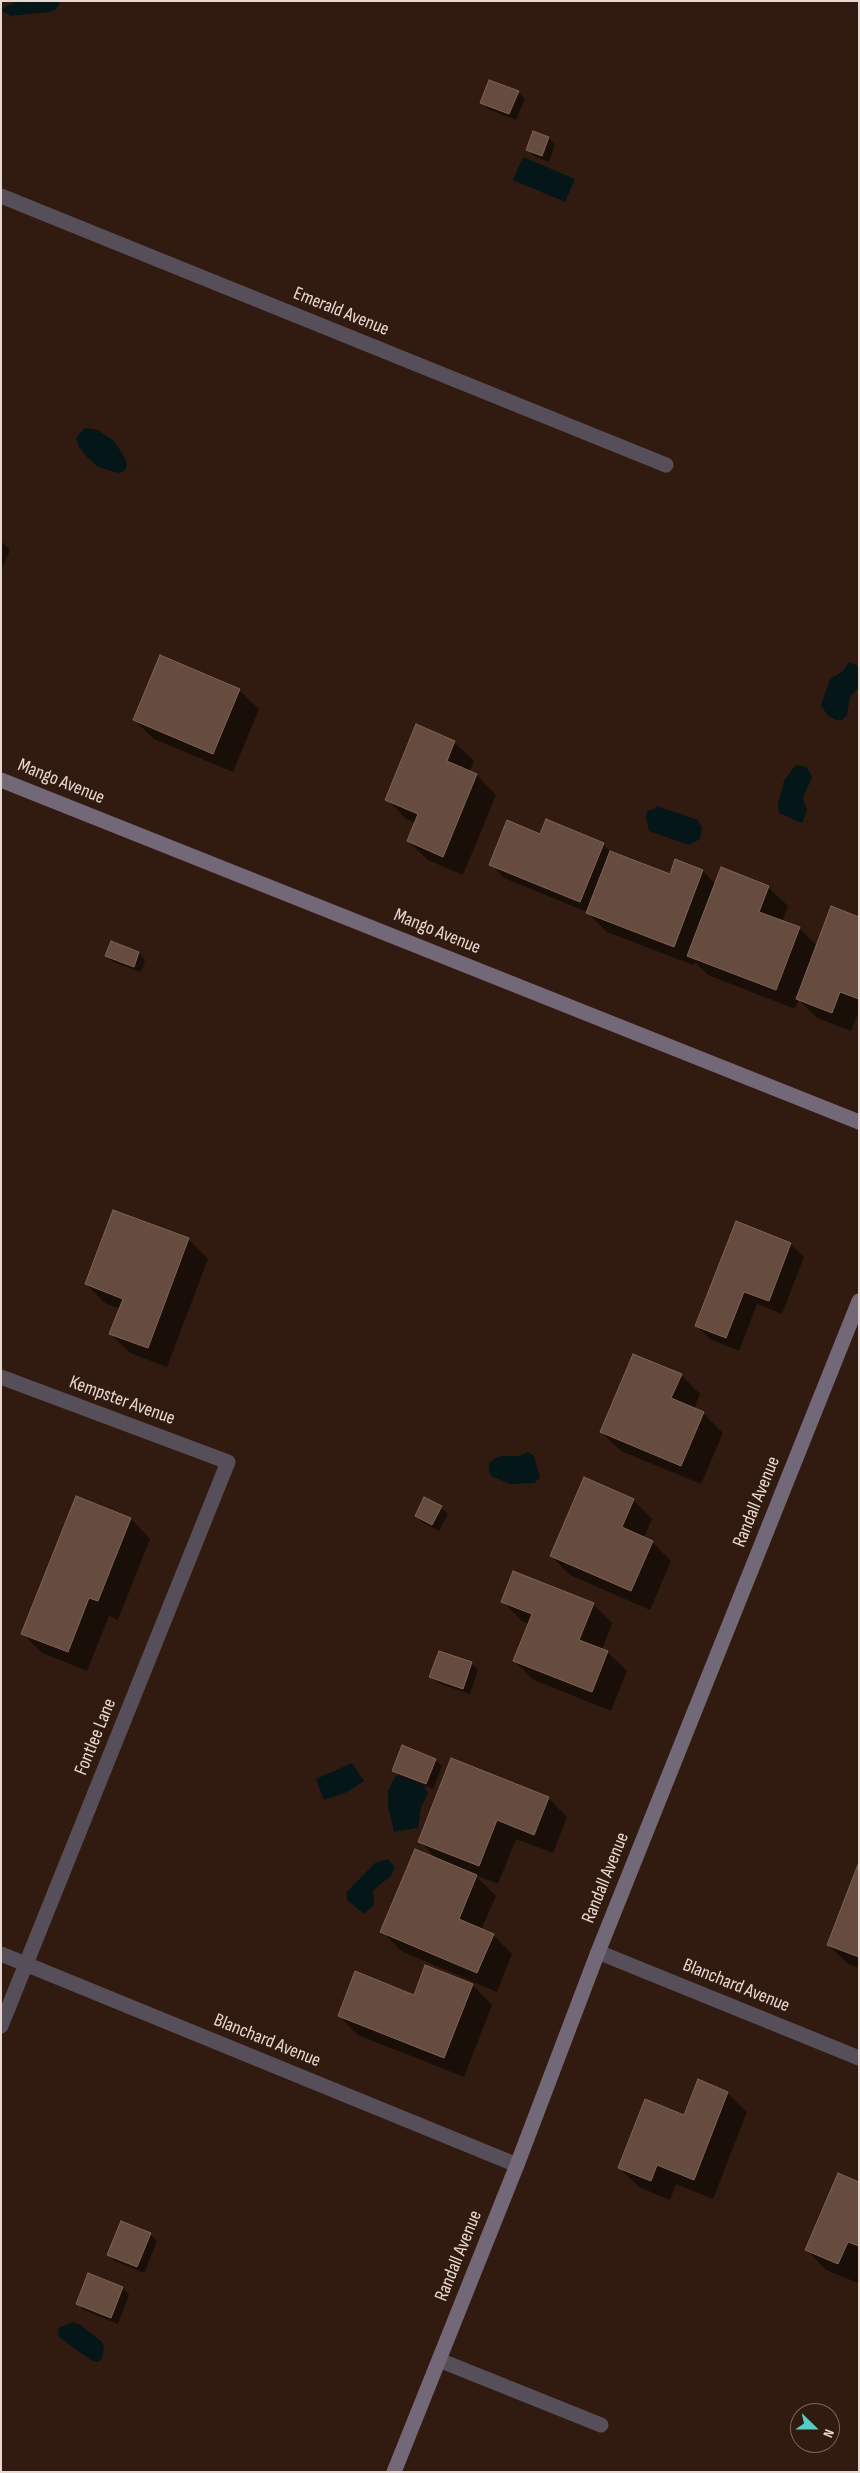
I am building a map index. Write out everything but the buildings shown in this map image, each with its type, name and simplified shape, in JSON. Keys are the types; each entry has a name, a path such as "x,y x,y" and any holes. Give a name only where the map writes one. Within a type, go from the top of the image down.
{"street":[{"name":"Emerald Avenue","path":"1,196 666,465"},
{"name":"Mango Avenue","path":"1,780 859,1122"},
{"name":"Randall Avenue","path":"394,2472 517,2165 598,1952 859,1301"},
{"name":"Kempster Avenue","path":"1,1378 228,1462"},
{"name":"Fontlee Lane","path":"1,2026 228,1462"},
{"name":"Blanchard Avenue","path":"598,1952 859,2058"},
{"name":"Blanchard Avenue","path":"1,1954 517,2165"},
{"path":"439,2360 600,2425"}],"shaded area":[{"path":"17,1 60,1 59,6 55,10 48,12 11,16 2,11 3,8"},
{"path":"523,157 575,179 565,202 513,180"},
{"path":"85,428 98,430 114,441 125,458 127,464 125,471 118,473 98,467 87,457 79,447 76,438"},
{"path":"849,662 859,666 859,687 850,697 847,715 842,720 836,720 828,716 821,705 830,679 842,672"},
{"path":"798,765 807,767 812,777 803,798 807,810 802,823 779,813 778,804 784,781 794,767"},
{"path":"657,806 698,820 702,828 700,839 689,845 649,831 646,818 647,811"},
{"path":"528,1452 534,1456 540,1478 534,1483 510,1484 491,1476 489,1463 494,1459 501,1456 519,1456"},
{"path":"352,1763 364,1781 347,1792 324,1800 316,1779"},
{"path":"396,1775 424,1786 428,1793 421,1807 418,1828 394,1832 388,1806 388,1791"},
{"path":"388,1859 395,1867 391,1876 373,1890 374,1905 364,1914 347,1900 347,1892 375,1863"},
{"path":"72,2322 79,2324 101,2341 104,2347 102,2359 97,2362 91,2360 60,2338 58,2334 59,2328"}]}
